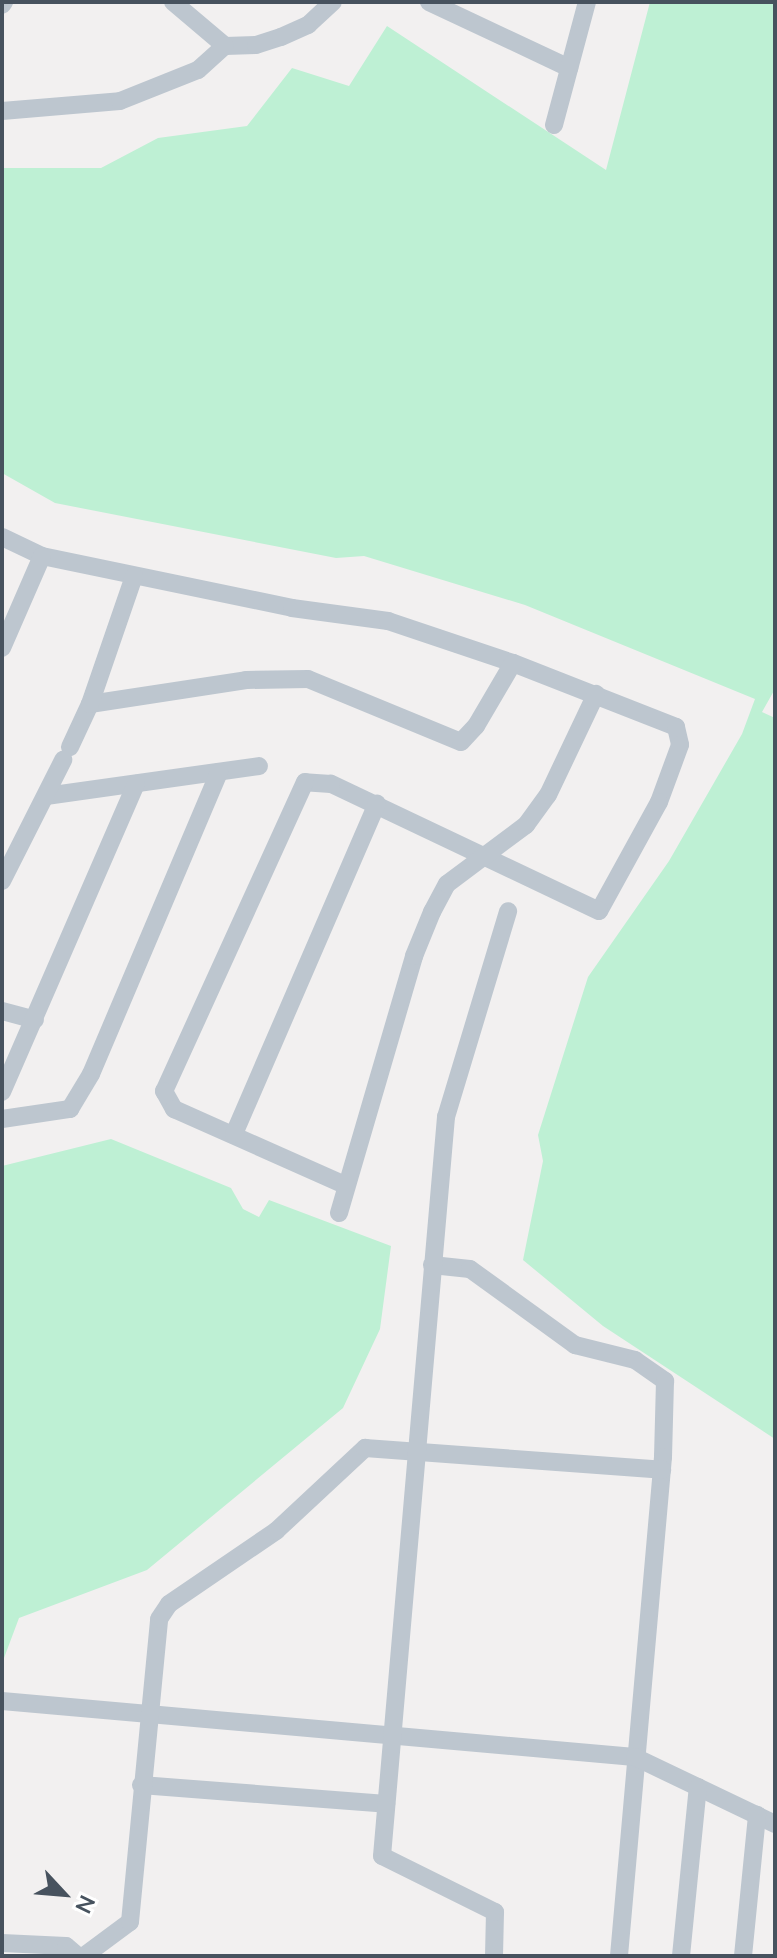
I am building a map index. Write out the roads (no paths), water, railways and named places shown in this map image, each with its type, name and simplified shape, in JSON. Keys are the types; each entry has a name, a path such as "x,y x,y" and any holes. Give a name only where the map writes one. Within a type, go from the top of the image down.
{"street":[{"path":"173,2 225,46"},
{"path":"2,111 120,101 198,70 225,46 256,45 308,25 333,2"},
{"path":"429,2 569,68"},
{"path":"554,125 587,2"},
{"path":"2,537 42,556 292,608 388,621 513,663 676,727 680,745 659,802 599,911 519,876 485,855 377,804 331,784 305,782 164,1091 174,1109 345,1185"},
{"path":"2,648 42,556"},
{"path":"2,881 90,704 134,576"},
{"path":"90,704 246,680 308,679 461,742 476,726 513,663"},
{"path":"339,1213 345,1185 432,912 447,884 526,825 548,795 596,694"},
{"path":"46,796 259,766"},
{"path":"2,1119 70,1109 91,1074 219,772"},
{"path":"4,1082 35,1020 136,784"},
{"path":"234,1134 377,804"},
{"path":"494,1956 495,1912 385,1862 391,1735 446,1117 508,911"},
{"path":"2,1011 35,1020"},
{"path":"432,1265 470,1269 575,1345 635,1360 661,1376 666,1386 662,1470 619,1956"},
{"path":"84,1956 130,1922 159,1619 169,1604 276,1531 365,1448 662,1470"},
{"path":"2,1701 635,1757 775,1824"},
{"path":"141,1785 386,1804"},
{"path":"681,1956 698,1787"},
{"path":"743,1956 757,1815"},
{"path":"2,1943 66,1946 78,1956"}]}
